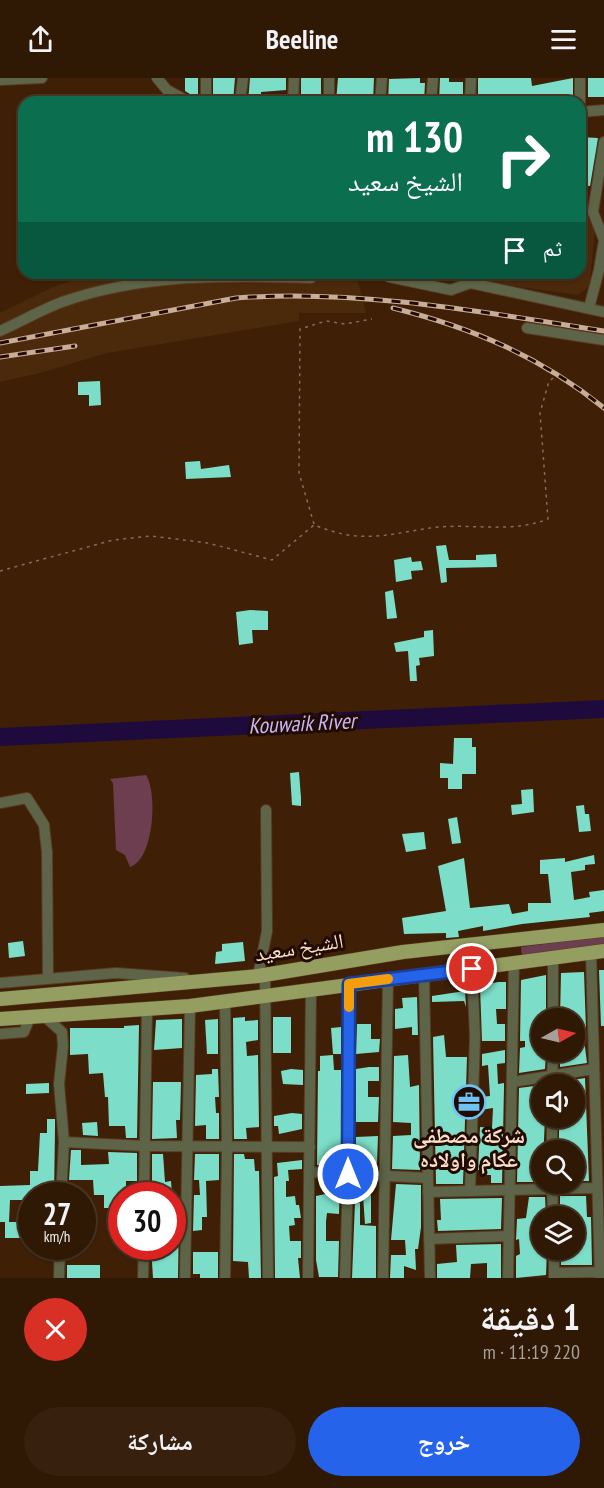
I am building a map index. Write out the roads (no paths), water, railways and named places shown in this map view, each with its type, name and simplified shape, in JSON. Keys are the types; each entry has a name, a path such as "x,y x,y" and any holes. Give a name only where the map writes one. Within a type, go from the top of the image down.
{"main road":[{"name":"الشيخ سعيد","path":"0,999 262,975 403,952 604,930"},
{"name":"الشيخ سعيد","path":"0,1019 190,1006 598,952"},
{"path":"29,996 36,1016"}],"street":[{"path":"0,80 42,78"},
{"path":"156,78 176,96"},
{"path":"167,78 176,96"},
{"path":"206,78 206,96"},
{"path":"241,96 243,78"},
{"path":"292,96 294,78"},
{"path":"329,78 329,96"},
{"path":"380,96 382,78"},
{"path":"432,96 433,78"},
{"path":"470,96 471,78"},
{"path":"580,78 580,96"},
{"path":"586,112 604,110"},
{"path":"589,308 604,240 593,212 604,142"},
{"path":"1,330 61,303 112,288 185,279"},
{"path":"424,279 451,290 470,283 604,310"},
{"path":"461,286 462,279"},
{"path":"527,328 604,340"},
{"path":"0,803 27,798 44,825 47,852 48,979"},
{"path":"266,810 267,931 262,975 266,996 268,1278"},
{"path":"554,1260 554,1276 601,1274 597,1188 600,1168 594,1069 598,952"},
{"path":"553,958 553,1008"},
{"path":"508,1278 514,963"},
{"path":"470,1191 476,1037 472,969"},
{"path":"0,983 116,973 217,980"},
{"path":"424,974 430,1278"},
{"path":"383,1278 388,979"},
{"path":"345,1278 349,984"},
{"path":"308,1278 311,989"},
{"path":"225,1001 228,1147 225,1278"},
{"path":"185,1278 190,1006"},
{"path":"144,1182 147,1009"},
{"path":"0,1034 24,1032 36,1016 62,1032 63,1046 59,1084 64,1142 62,1182"},
{"path":"575,1074 594,1069"},
{"path":"512,1082 531,1081"},
{"path":"64,1142 145,1146 310,1147"},
{"path":"309,1172 385,1174 428,1178"},
{"path":"585,1187 597,1188"},
{"path":"428,1192 531,1188"},
{"path":"429,1239 509,1236"},
{"path":"59,1278 60,1260"},
{"path":"143,1278 144,1260"}],"waterway":[{"name":"Kouwaik River","path":"0,737 604,709"}],"railway":[{"path":"0,343 236,298 282,296 374,299 604,331"},
{"path":"393,308 451,325 504,346 555,373 604,408"},
{"path":"0,357 75,346"}],"place":[{"name":"شركة مصطفى عكام واولاده","path":"469,1102"}]}
